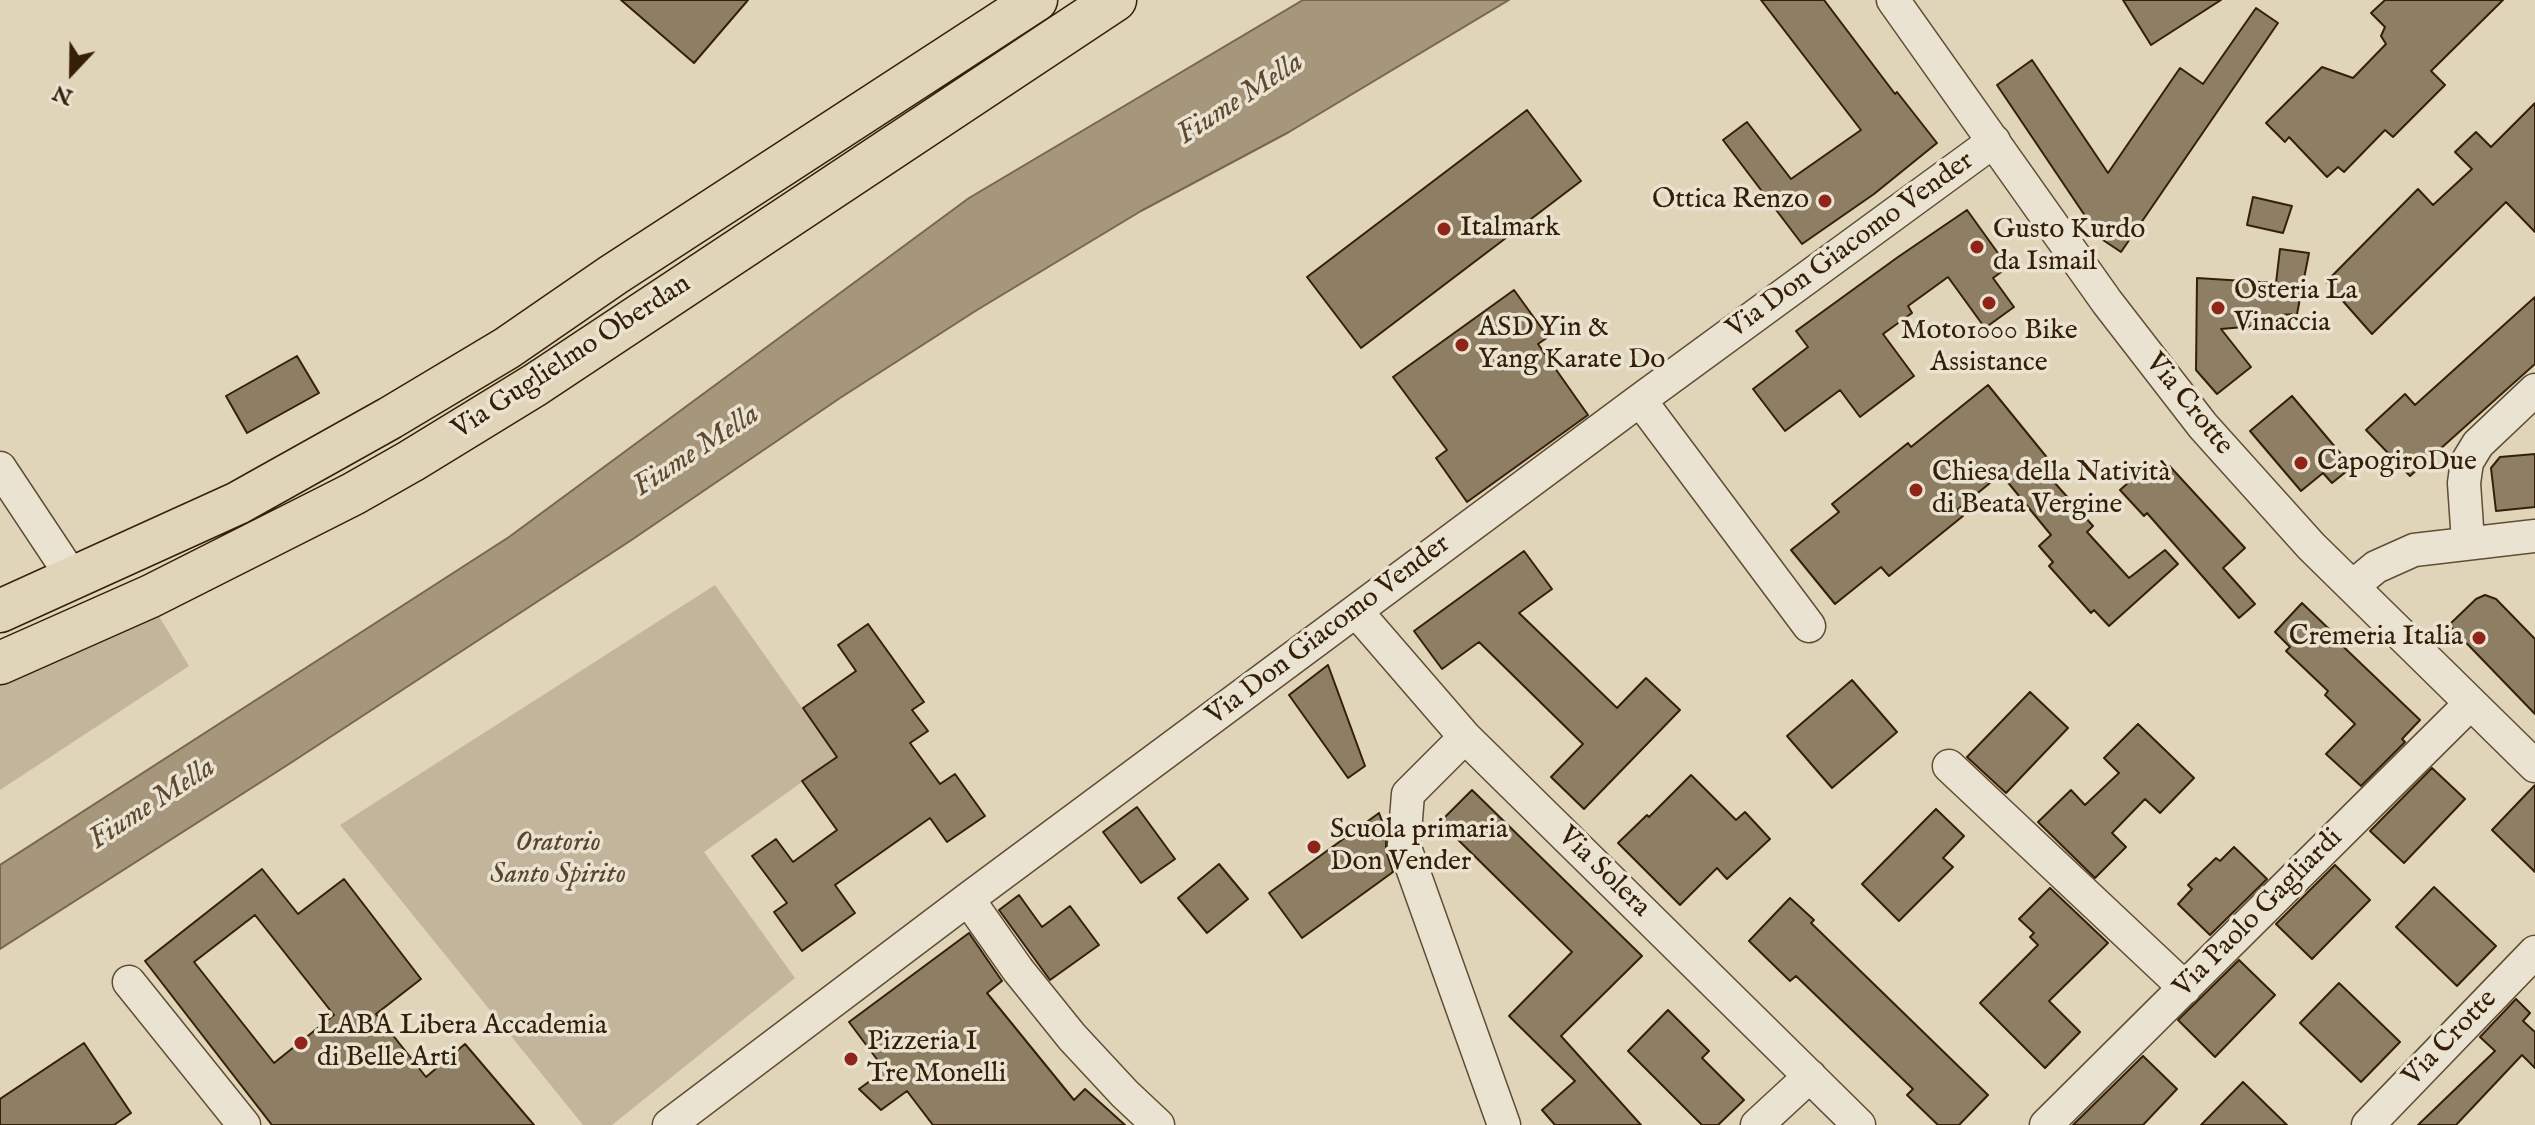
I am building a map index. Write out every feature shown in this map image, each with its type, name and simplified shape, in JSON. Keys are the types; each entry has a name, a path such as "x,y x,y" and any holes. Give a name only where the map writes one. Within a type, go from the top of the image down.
{"main road":[{"name":"Via Guglielmo Oberdan","path":"0,611 238,503 324,457 507,348 613,275 1036,0"},
{"name":"Via Guglielmo Oberdan","path":"0,663 151,596 328,507 411,461 535,385 1115,0"}],"street":[{"name":"Via Crotte","path":"1893,0 2107,302 2203,426 2279,512 2535,766"},
{"name":"Via Don Giacomo Vender","path":"669,1125 968,899 1994,141"},
{"path":"2468,542 2464,483 2467,462 2478,444 2535,390"},
{"path":"1640,400 1809,626"},
{"path":"0,468 73,578"},
{"path":"2353,586 2376,567 2400,554 2427,547 2535,536"},
{"name":"Via Solera","path":"1356,611 1465,737 1859,1125"},
{"name":"Via Paolo Gagliardi","path":"2046,1125 2471,703"},
{"path":"1465,737 1408,794 1404,845 1506,1124"},
{"path":"1949,766 2185,988"},
{"path":"968,899 1018,970 1072,1037 1158,1125"},
{"name":"Via Crotte","path":"2368,1125 2535,952"},
{"path":"129,982 244,1125"},
{"path":"1757,1125 1810,1076"}],"green space":[{"name":"Oratorio Santo Spirito","path":"715,585 837,757 704,852 795,978 612,1125 583,1125 340,825"},
{"path":"157,613 189,666 0,790 0,683"}],"water":[{"name":"Fiume Mella","path":"1303,0 1509,0 1289,132 1141,211 977,310 840,398 630,541 0,949 0,865 509,537 969,198"}],"building":[{"path":"621,0 748,0 694,63"},
{"path":"1761,0 1824,0 1895,94 1897,92 1937,143 1874,194 1802,244 1723,140 1747,122 1791,179 1861,130"},
{"path":"2123,0 2221,0 2151,45"},
{"path":"2385,0 2503,0 2431,71 2445,85 2393,137 2385,130 2344,172 2338,167 2327,177 2289,137 2285,142 2266,123 2322,67 2353,78 2386,44 2381,36 2385,27 2371,13"},
{"path":"2256,8 2278,23 2121,252 2100,238 1997,85 2032,60 2108,173 2180,68 2203,84"},
{"path":"2535,103 2535,232 2506,202 2372,334 2326,282 2418,189 2433,205 2472,169 2455,152 2476,132 2491,147"},
{"name":"Italmark","path":"1527,110 1581,181 1361,348 1307,277"},
{"path":"2253,197 2292,206 2283,233 2247,225"},
{"path":"1967,210 2008,267 1993,278 2014,307 1985,328 1948,277 1908,306 1912,313 1883,334 1914,376 1860,417 1840,390 1785,431 1753,389 1808,347 1796,331"},
{"path":"2280,249 2309,253 2297,314 2278,315 2278,324 2221,329 2251,367 2217,394 2196,370 2197,278 2276,283"},
{"path":"1514,290 1548,337 1538,344 1588,415 1467,502 1436,458 1447,450 1393,377"},
{"path":"2535,297 2535,364 2410,476 2366,430 2405,394 2415,405"},
{"path":"297,356 319,393 247,433 226,396"},
{"name":"Chiesa della Natività di Beata Vergine","path":"1988,385 2062,476 2054,482 2093,526 2087,532 2129,578 2165,550 2178,564 2109,626 2094,610 2091,613 2049,566 2053,562 2039,546 2051,535 2001,474 1957,510 1963,516 1889,576 1881,567 1835,604 1791,550 1839,512 1832,504 1908,443 1911,447"},
{"path":"2292,396 2352,467 2332,483 2323,473 2301,491 2250,431"},
{"path":"2535,454 2535,507 2496,511 2491,468 2500,457"},
{"path":"2164,460 2245,548 2223,568 2255,604 2239,618 2147,513 2144,516 2120,490 2138,474 2143,479"},
{"path":"1524,551 1552,589 1519,613 1617,708 1646,678 1680,710 1584,809 1551,777 1583,744 1479,642 1442,669 1414,631"},
{"path":"2485,595 2496,599 2535,639 2535,714 2449,625 2476,599"},
{"path":"2302,603 2420,720 2402,739 2405,742 2361,786 2326,754 2355,724 2325,695 2328,691 2286,651 2290,647 2275,632"},
{"path":"868,624 924,702 912,710 928,731 910,743 940,784 955,774 985,816 947,842 930,818 835,885 855,913 802,951 774,912 787,903 752,856 776,839 793,862 837,830 802,781 837,757 803,708 856,671 838,645"},
{"path":"1328,665 1365,766 1348,778 1289,695"},
{"path":"1852,680 1897,732 1832,788 1787,736"},
{"path":"2030,692 2068,728 2006,793 1967,757"},
{"path":"2138,724 2194,778 2160,813 2145,799 2112,833 2126,847 2095,878 2038,822 2071,790 2085,805 2119,773 2104,758"},
{"path":"2432,768 2465,799 2404,863 2370,831"},
{"path":"1691,775 1736,820 1745,812 1770,839 1727,879 1717,868 1680,905 1618,843"},
{"path":"2535,785 2535,872 2492,830"},
{"path":"1472,790 1642,956 1561,1036 1641,1125 1555,1125 1542,1110 1575,1081 1509,1016 1572,952 1440,822"},
{"path":"1137,807 1175,859 1141,883 1103,832"},
{"path":"1936,809 1964,836 1943,858 1953,867 1899,921 1862,884"},
{"path":"1379,813 1386,832 1386,851 1393,872 1302,938 1269,893"},
{"path":"2234,847 2267,879 2210,935 2178,904 2192,889 2188,885 2216,858 2220,861"},
{"path":"1219,864 1248,899 1207,933 1178,898"},
{"path":"2335,865 2370,900 2312,959 2276,924"},
{"name":"LABA Libera Accademia di Belle Arti","path":"262,869 298,914 344,879 421,979 376,1014 426,1077 465,1044 534,1125 272,1125 145,961","holes":["255,915 334,1015 274,1063 194,962"]},
{"path":"2434,887 2496,946 2457,986 2396,927"},
{"path":"2050,888 2108,943 2049,1001 2080,1032 2045,1068 1980,1003 2038,945 2030,937 2034,933 2019,919"},
{"path":"1019,895 1042,927 1070,906 1099,945 1050,980 999,910"},
{"path":"1790,898 1814,920 1811,923 1988,1095 1959,1125 1938,1125 1907,1095 1913,1089 1796,976 1790,981 1749,941"},
{"path":"969,933 1002,981 987,993 1074,1100 1085,1089 1125,1125 933,1125 907,1091 881,1110 859,1089 885,1070 849,1022"},
{"path":"2239,960 2275,995 2215,1057 2178,1020"},
{"path":"2339,983 2400,1042 2361,1082 2300,1023"},
{"path":"2516,999 2530,1013 2523,1021 2535,1032 2535,1068 2522,1055 2456,1125 2418,1125 2495,1051 2480,1037"},
{"path":"1668,1010 1709,1051 1702,1058 1744,1100 1718,1125 1702,1125 1628,1051"},
{"path":"84,1043 131,1113 114,1125 0,1125 0,1099"},
{"path":"2143,1056 2177,1089 2143,1125 2073,1125"},
{"path":"2243,1082 2287,1125 2201,1125"}],"place":[{"name":"Ottica Renzo","path":"1825,201"},
{"name":"Italmark","path":"1444,229"},
{"name":"Gusto Kurdo da Ismail","path":"1977,247"},
{"name":"Moto1000 Bike Assistance","path":"1989,303"},
{"name":"Osteria La Vinaccia","path":"2218,308"},
{"name":"ASD Yin & Yang Karate Do","path":"1462,345"},
{"name":"CapogiroDue","path":"2301,463"},
{"name":"Chiesa della Natività di Beata Vergine","path":"1916,490"},
{"name":"Cremeria Italia","path":"2479,638"},
{"name":"Scuola primaria Don Vender","path":"1314,847"},
{"name":"LABA Libera Accademia di Belle Arti","path":"301,1043"},
{"name":"Pizzeria I Tre Monelli","path":"851,1059"}]}
